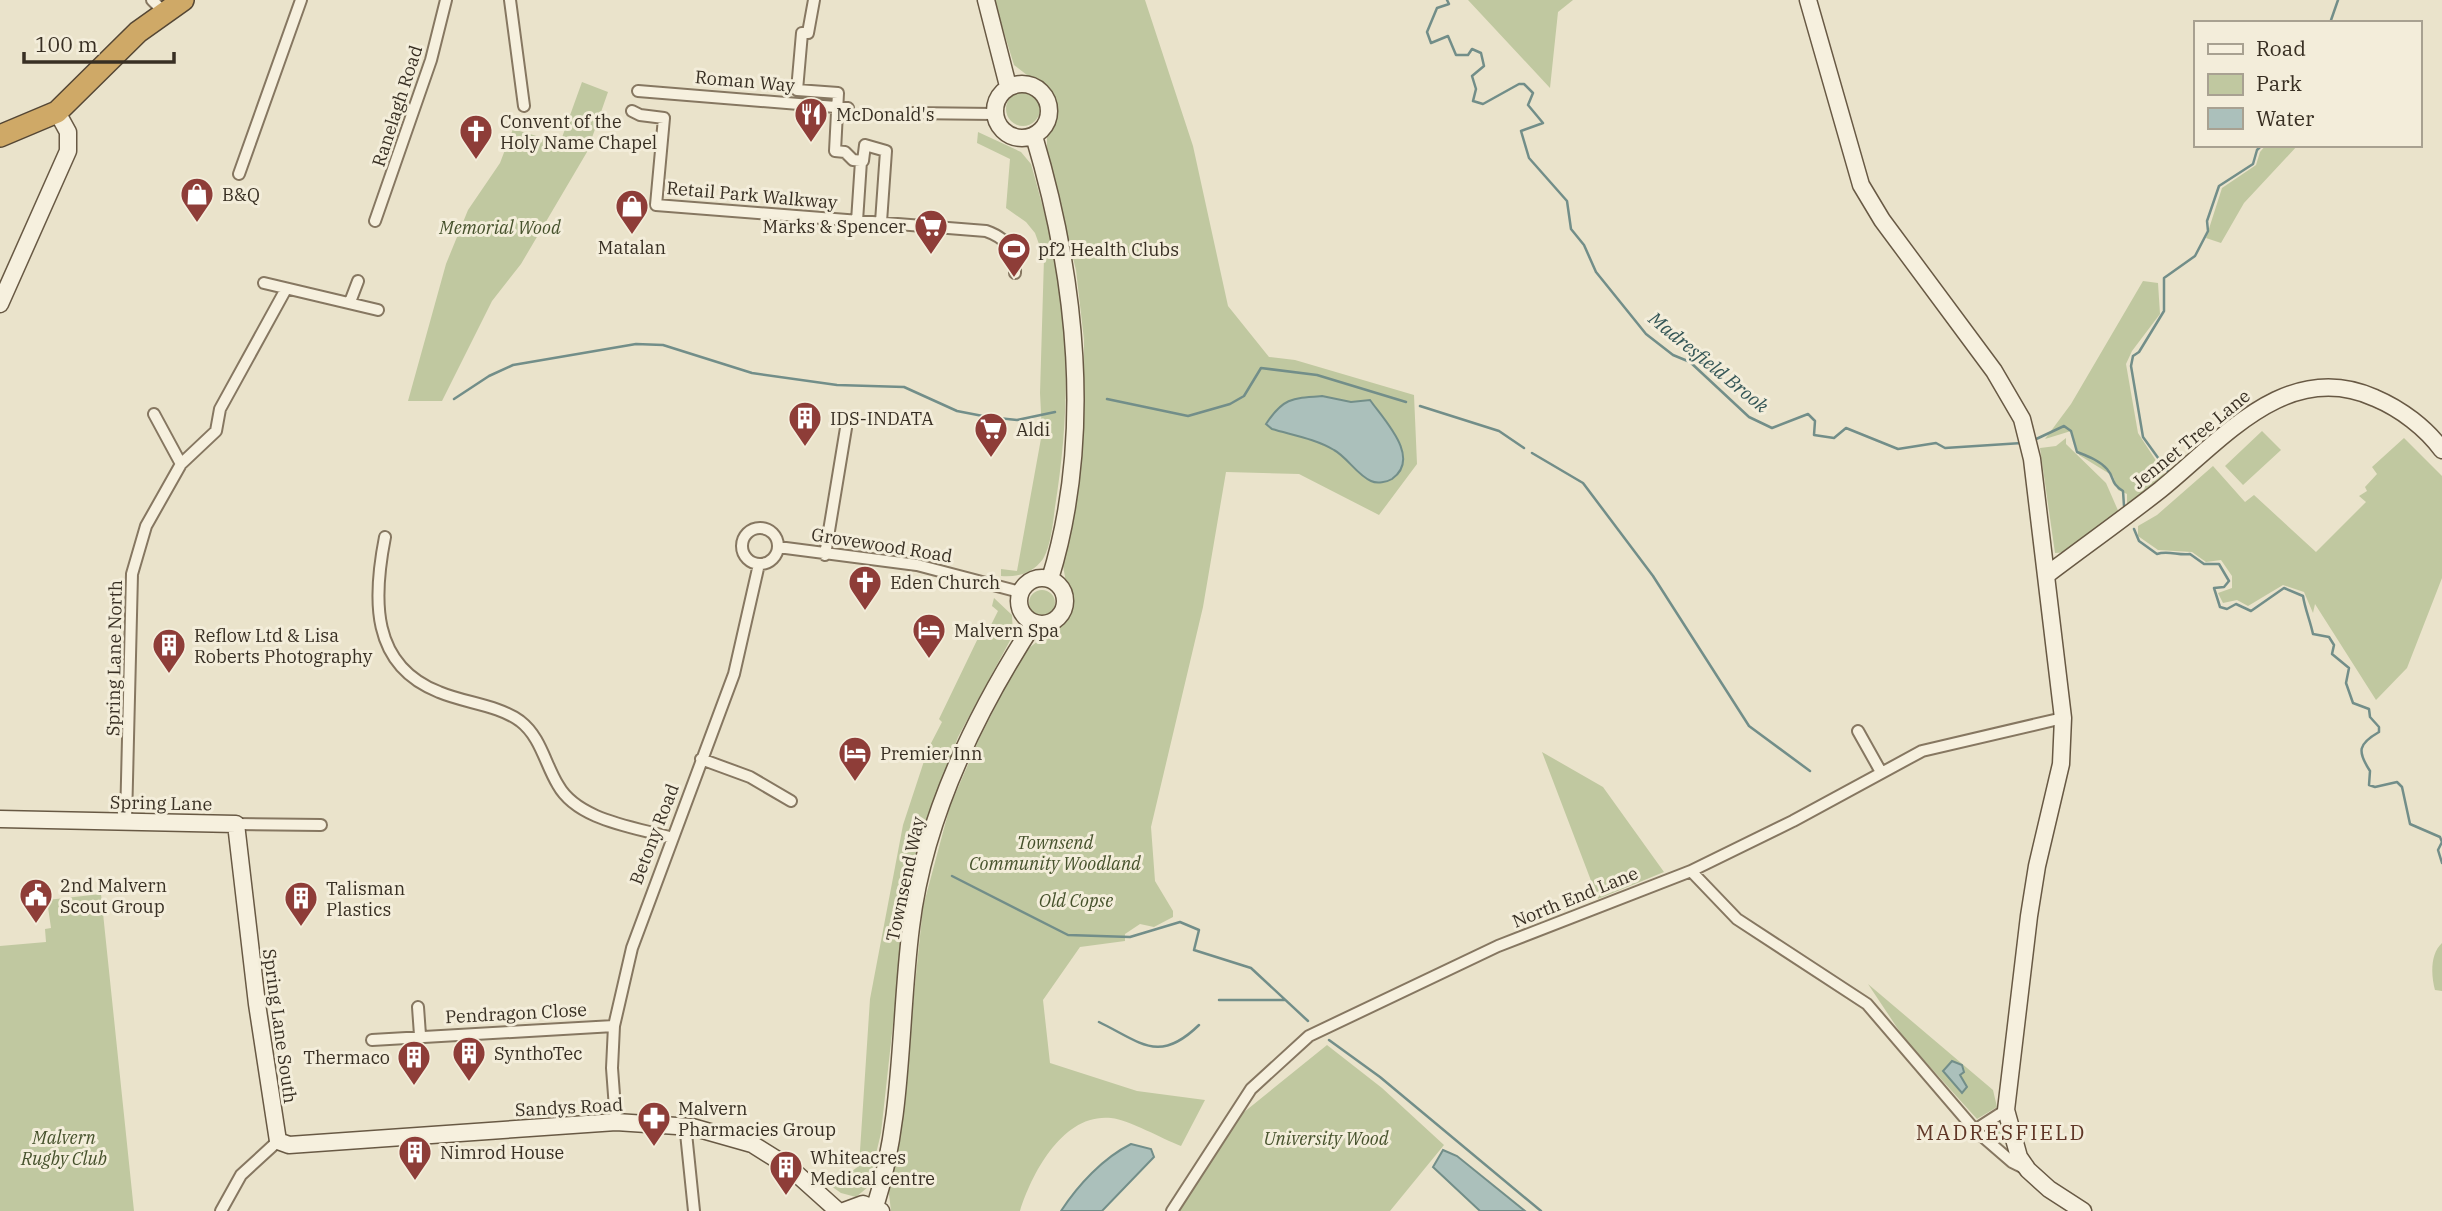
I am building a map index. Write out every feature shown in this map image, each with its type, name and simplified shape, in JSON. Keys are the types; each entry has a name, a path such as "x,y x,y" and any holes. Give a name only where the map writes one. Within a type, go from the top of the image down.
{"highway":[{"path":"0,136 57,112 138,32 158,6 183,0"}],"street":[{"path":"239,174 301,0"},
{"name":"Ranelagh Road","path":"375,221 431,60 446,0"},
{"path":"510,0 524,106"},
{"path":"814,0 808,33 802,33 797,90 838,93 842,108 835,151 845,152 853,160 861,161"},
{"path":"986,0 1008,86"},
{"path":"1808,0 1861,185 1882,220 1994,371 2021,419 2032,460 2048,574 2063,718 2061,764 2037,866 2006,1110 2019,1157 2028,1170 2049,1189 2083,1211"},
{"path":"1023,83 1032,85 1045,96 1049,113 1047,122 1034,136 1010,136 1000,127 994,114 998,97 1008,86 1023,83"},
{"name":"Roman Way","path":"638,91 842,108"},
{"name":"Retail Park Walkway","path":"632,111 640,116 664,118 656,205 989,232 1008,244 1013,253 1015,273"},
{"path":"0,304 68,151 68,132 57,112"},
{"path":"909,113 994,114"},
{"path":"1034,136 1064,263 1076,361 1071,465 1061,545 1051,579"},
{"path":"857,220 861,161 865,145 886,151 881,222"},
{"path":"350,302 358,281"},
{"path":"264,283 378,310"},
{"name":"Spring Lane North","path":"126,821 132,574 146,526 181,464 216,431 220,409 286,289"},
{"name":"Jennet Tree Lane","path":"2048,574 2158,492 2268,402 2298,391 2329,386 2356,389 2396,407 2442,450"},
{"path":"154,414 181,464"},
{"path":"825,555 846,428"},
{"path":"758,528 766,529 777,539 778,547 776,556 769,562 759,564 745,557 742,550 747,534 758,528"},
{"path":"385,537 376,605 384,639 405,669 438,692 502,712 520,721 534,736 559,787 585,811 671,838"},
{"name":"Grovewood Road","path":"778,547 917,565 1020,592"},
{"name":"Betony Road","path":"616,1122 612,1068 614,1026 641,918 734,674 759,564"},
{"path":"1051,579 1064,594 1065,604 1054,621 1034,622 1022,611 1020,592 1031,581 1051,579"},
{"name":"Townsend Way","path":"844,1211 863,1204 878,1209 897,1107 911,924 930,839 952,777 979,717 1034,622"},
{"name":"North End Lane","path":"1171,1211 1251,1089 1309,1036 1498,946 1690,871 1793,821 1922,751 2063,718"},
{"path":"1858,731 1881,772"},
{"path":"701,759 750,776 791,801"},
{"name":"Spring Lane","path":"0,819 321,825"},
{"name":"Spring Lane South","path":"236,824 257,1004 278,1141"},
{"path":"1690,871 1737,919 1867,1004 1975,1130 2012,1162 2028,1170"},
{"path":"418,1007 420,1035"},
{"name":"Pendragon Close","path":"372,1040 420,1035 614,1026"},
{"path":"1975,1130 2006,1110"},
{"name":"Sandys Road","path":"278,1141 289,1145 616,1122 692,1127 752,1144 789,1167 838,1211"},
{"path":"692,1127 686,1133 694,1211"},
{"path":"220,1211 242,1175 278,1141"}],"green space":[{"name":"Townsend Community Woodland","path":"994,0 1145,0 1193,146 1228,306 1269,357 1295,360 1414,395 1417,464 1379,515 1299,474 1226,472 1203,607 1151,827 1155,881 1173,911 1173,917 1154,927 1140,924 1125,934 1125,941 1080,947 1043,1000 1050,1063 1137,1091 1205,1100 1181,1146 1119,1119 1094,1119 1078,1125 1052,1148 1041,1164 1020,1211 891,1211 888,1186 902,1111 923,907 950,806 980,737 1014,670 1028,649 1061,622 1070,604 1063,566 1077,488 1084,391 1084,340 1076,270 1047,155 1047,135 1054,111 1052,100 1045,89 1014,65"},
{"path":"1468,0 1573,0 1558,12 1550,88"},
{"name":"Memorial Wood","path":"582,82 608,92 587,152 521,264 492,301 442,401 408,401 446,264 468,210 500,163 513,129 560,143"},
{"path":"1023,92 1035,97 1040,109 1035,121 1023,126 1011,121 1006,109 1011,97"},
{"path":"978,132 1021,152 1031,164 1054,253 1065,339 1064,423 1051,534 1046,554 1039,564 1024,574 1013,576 1001,576 1001,569 1017,571 1042,433 1040,393 1044,258 1035,233 1026,222 1006,208 1010,159 977,143"},
{"path":"2264,147 2296,147 2244,203 2221,243 2206,238 2222,188 2256,165"},
{"path":"2143,281 2158,283 2160,314 2132,351 2126,364 2138,433 2166,476 2127,506 2127,494 2118,490 2113,476 2079,455 2071,431 2045,439 2071,404"},
{"path":"2262,431 2281,450 2243,485 2225,466"},
{"path":"2066,438 2066,444 2106,483 2120,515 2069,552 2055,553 2040,448 2056,446"},
{"path":"2404,438 2442,476 2442,578 2407,668 2376,700 2315,604 2313,613 2304,592 2283,585 2248,606 2237,600 2223,603 2218,593 2232,588 2232,576 2221,560 2206,562 2192,552 2158,550 2138,536 2138,526 2157,515 2213,466 2245,502 2254,495 2316,552 2366,502 2359,496 2367,491 2365,487 2377,474 2372,467"},
{"path":"1042,590 1051,594 1055,603 1051,612 1042,616 1033,612 1029,603 1033,594"},
{"path":"994,598 1012,615 1013,635 958,737 922,832 909,879 881,1133 868,1187 856,1197 841,1193 831,1186 859,1166 870,999 903,825 928,749 942,722 939,719 980,634 986,635 998,611 992,606"},
{"path":"1542,752 1603,787 1664,872 1598,899"},
{"name":"Malvern Rugby Club","path":"101,894 134,1211 0,1211 0,946 46,942 45,929 51,928 47,900"},
{"path":"2442,943 2442,991 2435,990 2432,971 2435,953"},
{"path":"1868,984 1993,1090 1997,1107 1977,1119 1904,1038"},
{"name":"University Wood","path":"1327,1045 1382,1088 1444,1145 1390,1211 1179,1211 1233,1121"},
{"path":"2002,1122 2007,1132 2006,1141 2000,1144 1989,1138 1984,1130"}],"water":[{"path":"1322,396 1351,402 1370,400 1391,428 1402,450 1400,470 1392,479 1371,481 1327,446 1272,429 1266,424 1283,404 1289,401"},
{"path":"1952,1061 1962,1065 1964,1072 1960,1075 1967,1087 1962,1093 1943,1071"},
{"path":"1131,1144 1151,1149 1154,1157 1102,1211 1061,1211 1092,1173"},
{"path":"1443,1150 1457,1156 1525,1211 1480,1211 1433,1167"}],"waterway":[{"name":"Madresfield Brook","path":"1447,0 1449,4 1437,8 1427,32 1431,43 1448,36 1456,55 1468,55 1472,49 1481,53 1484,66 1472,76 1476,89 1473,101 1483,104 1519,84 1524,84 1533,93 1528,105 1543,123 1521,131 1529,158 1567,201 1571,229 1584,245 1596,272 1646,334 1673,355 1690,362 1749,417 1772,428 1808,414 1815,421 1814,435 1834,438 1846,428 1898,449 1936,443 1945,448 2022,443"},
{"path":"2331,21 2338,0"},
{"path":"2169,473 2143,437 2131,366 2133,356 2139,352 2164,311 2164,278 2195,256 2208,231 2207,221 2219,186 2253,164 2260,147"},
{"path":"454,399 489,376 513,365 636,344 663,345 752,373 837,385 904,387 957,411 988,417 1017,420 1055,412"},
{"path":"1107,399 1188,416 1230,404 1244,396 1261,368 1317,375 1406,402"},
{"path":"1420,406 1499,431 1524,448"},
{"name":"Madresfield Brook","path":"2032,441 2064,426 2071,431 2077,452 2097,461 2109,472 2123,491 2124,506"},
{"path":"1532,453 1583,483 1653,576 1749,726 1810,771"},
{"name":"Madresfield Brook","path":"2134,529 2139,541 2157,554 2190,554 2204,564 2219,564 2229,581 2224,587 2214,588 2220,607 2227,609 2236,604 2251,611 2284,588 2303,596 2313,634 2329,637 2334,645 2332,654 2349,668 2346,683 2353,703 2369,709 2370,717 2379,727 2379,732 2367,740 2362,748 2363,758 2370,771 2369,785 2375,787 2397,782 2402,787 2410,824 2440,837 2442,842 2438,850 2442,863"},
{"path":"952,876 1068,935 1130,937 1180,922 1199,930 1194,950 1251,968 1308,1021"},
{"path":"1219,1000 1285,1000"},
{"path":"1099,1022 1139,1042 1161,1047 1173,1044 1199,1025"},
{"path":"1329,1040 1380,1077 1541,1211"}],"place":[{"name":"McDonald's","path":"811,144"},
{"name":"Convent of the Holy Name Chapel","path":"476,161"},
{"name":"B&Q","path":"197,224"},
{"name":"Matalan","path":"632,236"},
{"name":"Marks & Spencer","path":"931,256"},
{"name":"pf2 Health Clubs","path":"1014,279"},
{"name":"IDS-INDATA","path":"805,448"},
{"name":"Aldi","path":"991,459"},
{"name":"Eden Church","path":"865,612"},
{"name":"Malvern Spa","path":"929,660"},
{"name":"Reflow Ltd & Lisa Roberts Photography","path":"169,675"},
{"name":"Premier Inn","path":"855,783"},
{"name":"2nd Malvern Scout Group","path":"36,925"},
{"name":"Talisman Plastics","path":"301,928"},
{"name":"SynthoTec","path":"469,1083"},
{"name":"Thermaco","path":"414,1087"},
{"name":"Malvern Pharmacies Group","path":"654,1148"},
{"name":"Nimrod House","path":"415,1182"},
{"name":"Whiteacres Medical centre","path":"786,1197"}],"district":[{"name":"MADRESFIELD","path":"2001,1132"}],"park label":[{"name":"Old Copse","path":"1076,900"}]}
